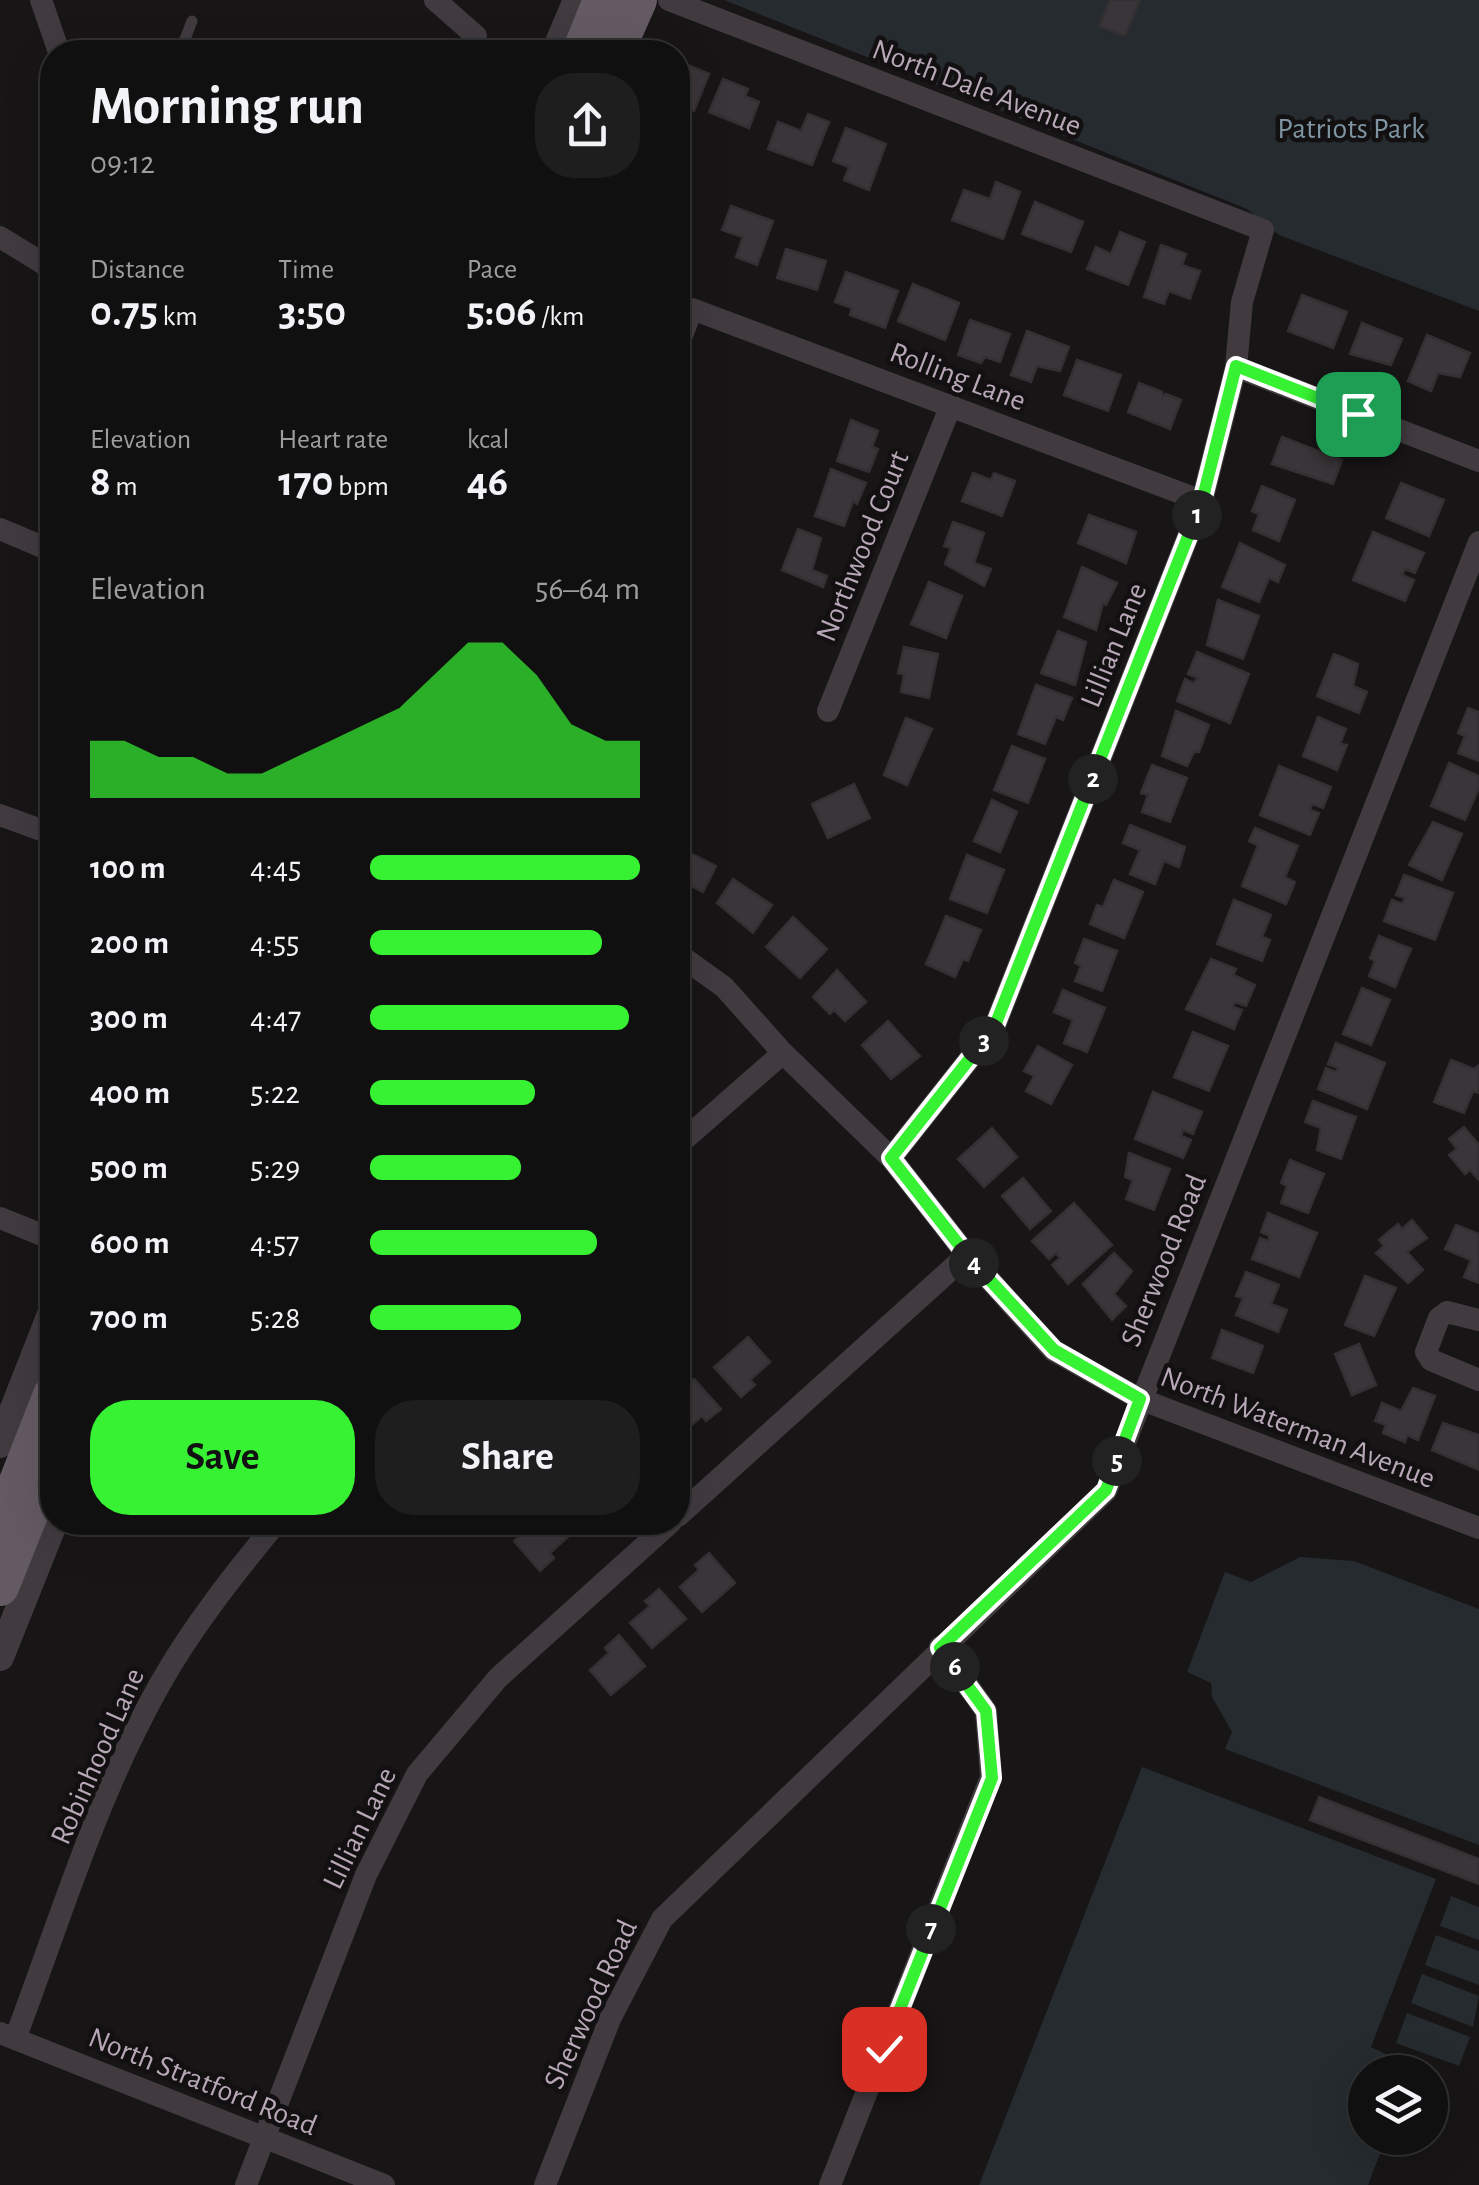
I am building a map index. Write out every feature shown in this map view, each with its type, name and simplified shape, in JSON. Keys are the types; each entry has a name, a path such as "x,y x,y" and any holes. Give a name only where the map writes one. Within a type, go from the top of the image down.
{"highway":[{"path":"586,40 602,0"},
{"path":"617,40 635,0"},
{"path":"0,1527 40,1425"},
{"path":"0,1588 40,1486"}],"street":[{"path":"41,0 55,40"},
{"path":"435,0 476,36"},
{"path":"561,40 577,0"},
{"path":"640,40 655,0"},
{"name":"North Dale Avenue","path":"668,0 1263,230"},
{"name":"Lillian Lane","path":"891,1158 994,1028 1202,501 1236,366 1242,302 1263,230"},
{"path":"0,237 40,262"},
{"name":"Rolling Lane","path":"690,314 692,309 1202,501"},
{"path":"1236,366 1479,461"},
{"name":"Northwood Court","path":"828,710 951,405"},
{"path":"0,529 40,546"},
{"name":"Sherwood Road","path":"546,2185 610,2019 662,1919 1106,1490 1479,542"},
{"path":"0,815 40,830"},
{"name":"North Waterman Avenue","path":"690,963 724,988 782,1053 891,1158 967,1255 1054,1350 1140,1399 1479,1528"},
{"path":"690,1134 782,1053"},
{"path":"0,1218 40,1234"},
{"path":"690,1505 967,1255"},
{"path":"1479,1320 1446,1312 1439,1318 1426,1352 1431,1360 1479,1380"},
{"path":"0,1444 40,1342"},
{"path":"0,1656 49,1535"},
{"name":"Robinhood Lane","path":"7,2036 111,1784 160,1682 266,1535"},
{"name":"Lillian Lane","path":"246,2185 366,1875 417,1774 498,1678 656,1535"},
{"path":"830,2185 992,1778 986,1711 940,1648"},
{"name":"North Stratford Road","path":"7,2036 384,2185"}],"lane":[{"path":"185,40 192,21"}],"green space":[{"name":"Patriots Park","path":"724,0 1479,0 1479,311 1279,235 1247,209"},
{"path":"1300,1557 1354,1561 1479,1609 1479,1845 1225,1749 1232,1732 1212,1697 1211,1683 1187,1672 1225,1572 1251,1582"},
{"path":"1142,1767 1436,1879 1371,2047 1386,2055 1348,2055 1348,2155 1379,2155 1368,2185 979,2185"},
{"path":"1451,1896 1479,1907 1479,1940 1440,1926"},
{"path":"1436,1935 1479,1951 1479,1985 1425,1965"},
{"path":"1422,1974 1479,1996 1473,2027 1411,2003"},
{"path":"1407,2013 1470,2037 1459,2066 1448,2062 1448,2055 1429,2055 1396,2043"}],"building":[{"path":"1110,0 1140,0 1125,36 1099,26"},
{"path":"690,66 709,74 694,111 690,108"},
{"path":"723,79 748,89 745,96 759,102 749,128 709,112"},
{"path":"808,114 829,122 812,165 768,149 778,122 801,131"},
{"path":"846,128 886,144 869,190 844,180 849,167 833,161"},
{"path":"996,182 1020,192 1003,239 952,220 964,190 990,199"},
{"path":"1035,202 1083,222 1071,252 1022,234"},
{"path":"731,206 773,221 757,265 736,257 743,237 722,230"},
{"path":"1120,232 1145,242 1128,285 1087,269 1096,247 1111,254"},
{"path":"1161,245 1186,254 1182,265 1200,271 1190,299 1169,291 1164,304 1144,297"},
{"path":"786,249 826,261 817,290 777,278"},
{"path":"846,272 898,291 885,328 850,315 852,308 835,302"},
{"path":"913,284 959,303 945,340 898,321"},
{"path":"1302,295 1347,312 1333,348 1288,331"},
{"path":"970,320 1010,334 1000,362 985,357 981,363 958,355"},
{"path":"1362,323 1402,339 1391,365 1350,354"},
{"path":"1027,331 1069,347 1060,371 1037,366 1031,382 1011,375"},
{"path":"1427,335 1470,353 1460,377 1438,373 1431,391 1408,381"},
{"path":"1077,360 1121,375 1108,411 1064,395"},
{"path":"1139,383 1162,392 1163,397 1166,394 1181,400 1170,429 1128,412"},
{"path":"851,420 878,431 872,447 878,449 869,472 837,461"},
{"path":"1282,437 1342,460 1333,484 1272,464"},
{"path":"831,469 866,483 857,504 853,501 844,526 815,516"},
{"path":"973,473 991,480 994,473 1015,481 1002,516 962,501"},
{"path":"1401,483 1444,500 1429,536 1386,518"},
{"path":"1262,486 1295,500 1279,541 1253,530 1259,514 1252,511"},
{"path":"1089,515 1136,532 1126,563 1078,543"},
{"path":"953,522 984,533 974,563 991,569 984,586 945,564 951,548 944,546"},
{"path":"798,529 821,538 812,570 827,576 823,587 782,570"},
{"path":"1373,532 1424,553 1415,573 1405,569 1402,575 1414,580 1405,601 1353,580"},
{"path":"1240,543 1285,565 1278,582 1269,578 1259,602 1222,587"},
{"path":"1082,567 1117,583 1106,605 1103,603 1096,630 1064,617"},
{"path":"929,582 962,596 946,638 911,624"},
{"path":"1218,600 1259,616 1243,659 1207,645"},
{"path":"1058,631 1086,642 1075,685 1041,673"},
{"path":"904,647 938,654 929,698 901,692 904,674 898,673"},
{"path":"1197,652 1249,674 1230,723 1177,701 1185,679 1193,683 1198,678 1188,674"},
{"path":"1334,654 1358,664 1353,686 1367,692 1359,713 1317,696"},
{"path":"1036,685 1072,698 1063,720 1056,717 1045,744 1018,734"},
{"path":"1468,708 1479,712 1479,761 1458,753 1465,736 1458,733"},
{"path":"1176,711 1209,725 1199,752 1194,752 1187,766 1162,756"},
{"path":"1318,717 1346,729 1340,744 1347,745 1337,770 1303,756"},
{"path":"906,718 932,729 907,785 884,775"},
{"path":"1012,746 1045,759 1028,803 994,790"},
{"path":"1449,763 1479,776 1479,788 1465,820 1431,806"},
{"path":"1152,765 1187,778 1170,822 1142,812 1148,795 1141,793"},
{"path":"1279,766 1331,787 1323,808 1312,804 1310,810 1319,813 1310,835 1260,815"},
{"path":"854,784 870,818 828,838 812,804"},
{"path":"992,800 1017,812 1000,852 974,841"},
{"path":"1433,822 1462,834 1442,880 1409,865"},
{"path":"1130,825 1185,847 1179,867 1164,861 1155,884 1130,874 1140,850 1123,843"},
{"path":"1255,828 1298,846 1285,877 1295,882 1286,904 1242,886 1258,845 1249,841"},
{"path":"690,853 716,866 703,892 690,885"},
{"path":"967,855 1004,870 987,913 950,899"},
{"path":"1404,875 1453,893 1435,940 1384,921 1392,900 1402,904 1405,898 1396,895"},
{"path":"733,879 772,905 753,933 717,903"},
{"path":"1114,880 1143,892 1124,938 1090,924 1097,905 1103,907"},
{"path":"1234,900 1271,915 1262,937 1270,940 1262,961 1217,944"},
{"path":"946,916 981,930 968,961 963,959 955,977 926,964"},
{"path":"793,917 827,949 800,978 766,947"},
{"path":"1379,936 1411,949 1395,987 1369,976 1375,961 1370,958"},
{"path":"1084,939 1117,951 1102,991 1075,981 1081,966 1075,963"},
{"path":"1211,959 1236,969 1233,975 1255,985 1246,1006 1235,1002 1233,1007 1242,1010 1234,1029 1186,1009"},
{"path":"837,970 866,1002 845,1021 834,1010 830,1014 813,997"},
{"path":"1362,988 1390,1000 1371,1045 1343,1034"},
{"path":"1063,990 1105,1008 1087,1052 1064,1043 1073,1020 1054,1012"},
{"path":"888,1021 920,1056 891,1079 862,1045"},
{"path":"1193,1032 1228,1046 1209,1091 1174,1077"},
{"path":"1336,1043 1385,1063 1367,1109 1318,1089 1326,1068 1336,1072 1338,1068 1328,1064"},
{"path":"1038,1046 1072,1065 1051,1104 1026,1091 1034,1076 1024,1071"},
{"path":"1451,1060 1474,1069 1479,1065 1479,1093 1473,1091 1464,1113 1434,1102"},
{"path":"1153,1092 1202,1112 1193,1134 1183,1130 1181,1136 1191,1140 1183,1158 1135,1139"},
{"path":"1313,1101 1356,1117 1341,1159 1317,1150 1321,1128 1305,1122"},
{"path":"1464,1127 1479,1145 1478,1179 1470,1170 1465,1174 1449,1155 1457,1149 1449,1139"},
{"path":"992,1128 1017,1157 984,1187 958,1159"},
{"path":"1129,1153 1170,1169 1154,1210 1126,1199 1133,1180 1125,1177"},
{"path":"1290,1160 1324,1174 1308,1213 1281,1203 1287,1186 1281,1183"},
{"path":"1023,1178 1051,1211 1030,1229 1002,1196"},
{"path":"1074,1203 1112,1245 1068,1284 1052,1265 1060,1258 1056,1253 1049,1259 1032,1241"},
{"path":"1268,1213 1317,1233 1299,1277 1252,1259 1260,1238 1268,1241 1270,1236 1261,1232"},
{"path":"1412,1220 1427,1238 1407,1252 1423,1270 1408,1283 1376,1253 1384,1246 1379,1240 1398,1224 1402,1229"},
{"path":"1456,1225 1479,1234 1479,1283 1464,1277 1471,1260 1445,1249"},
{"path":"1114,1253 1132,1271 1114,1294 1126,1306 1112,1320 1083,1284"},
{"path":"1246,1272 1279,1285 1271,1304 1287,1310 1278,1332 1236,1315 1243,1298 1236,1296"},
{"path":"1365,1276 1396,1288 1374,1336 1345,1325"},
{"path":"1222,1330 1263,1346 1253,1373 1212,1358"},
{"path":"748,1337 770,1362 750,1380 755,1385 741,1397 714,1367"},
{"path":"1359,1344 1376,1385 1352,1395 1335,1354"},
{"path":"694,1379 721,1409 706,1421 702,1416 690,1426 690,1382"},
{"path":"1413,1388 1435,1396 1418,1440 1407,1435 1405,1442 1383,1433 1386,1425 1375,1421 1382,1403 1401,1411"},
{"path":"1443,1423 1479,1435 1479,1470 1432,1450"},
{"path":"520,1535 569,1536 550,1553 554,1558 540,1571 514,1541"},
{"path":"709,1553 735,1583 702,1612 680,1587 699,1570 695,1565"},
{"path":"659,1589 686,1619 652,1648 630,1623 650,1606 645,1601"},
{"path":"619,1635 645,1666 611,1695 590,1670 609,1653 605,1648"},
{"path":"1319,1797 1479,1859 1479,1884 1310,1820"}],"route":[{"path":"884,2049 992,1778 986,1711 940,1648 1106,1490 1140,1399 1090,1374 1054,1350 967,1255 891,1158 994,1028 1202,501 1236,366 1358,414"}]}
